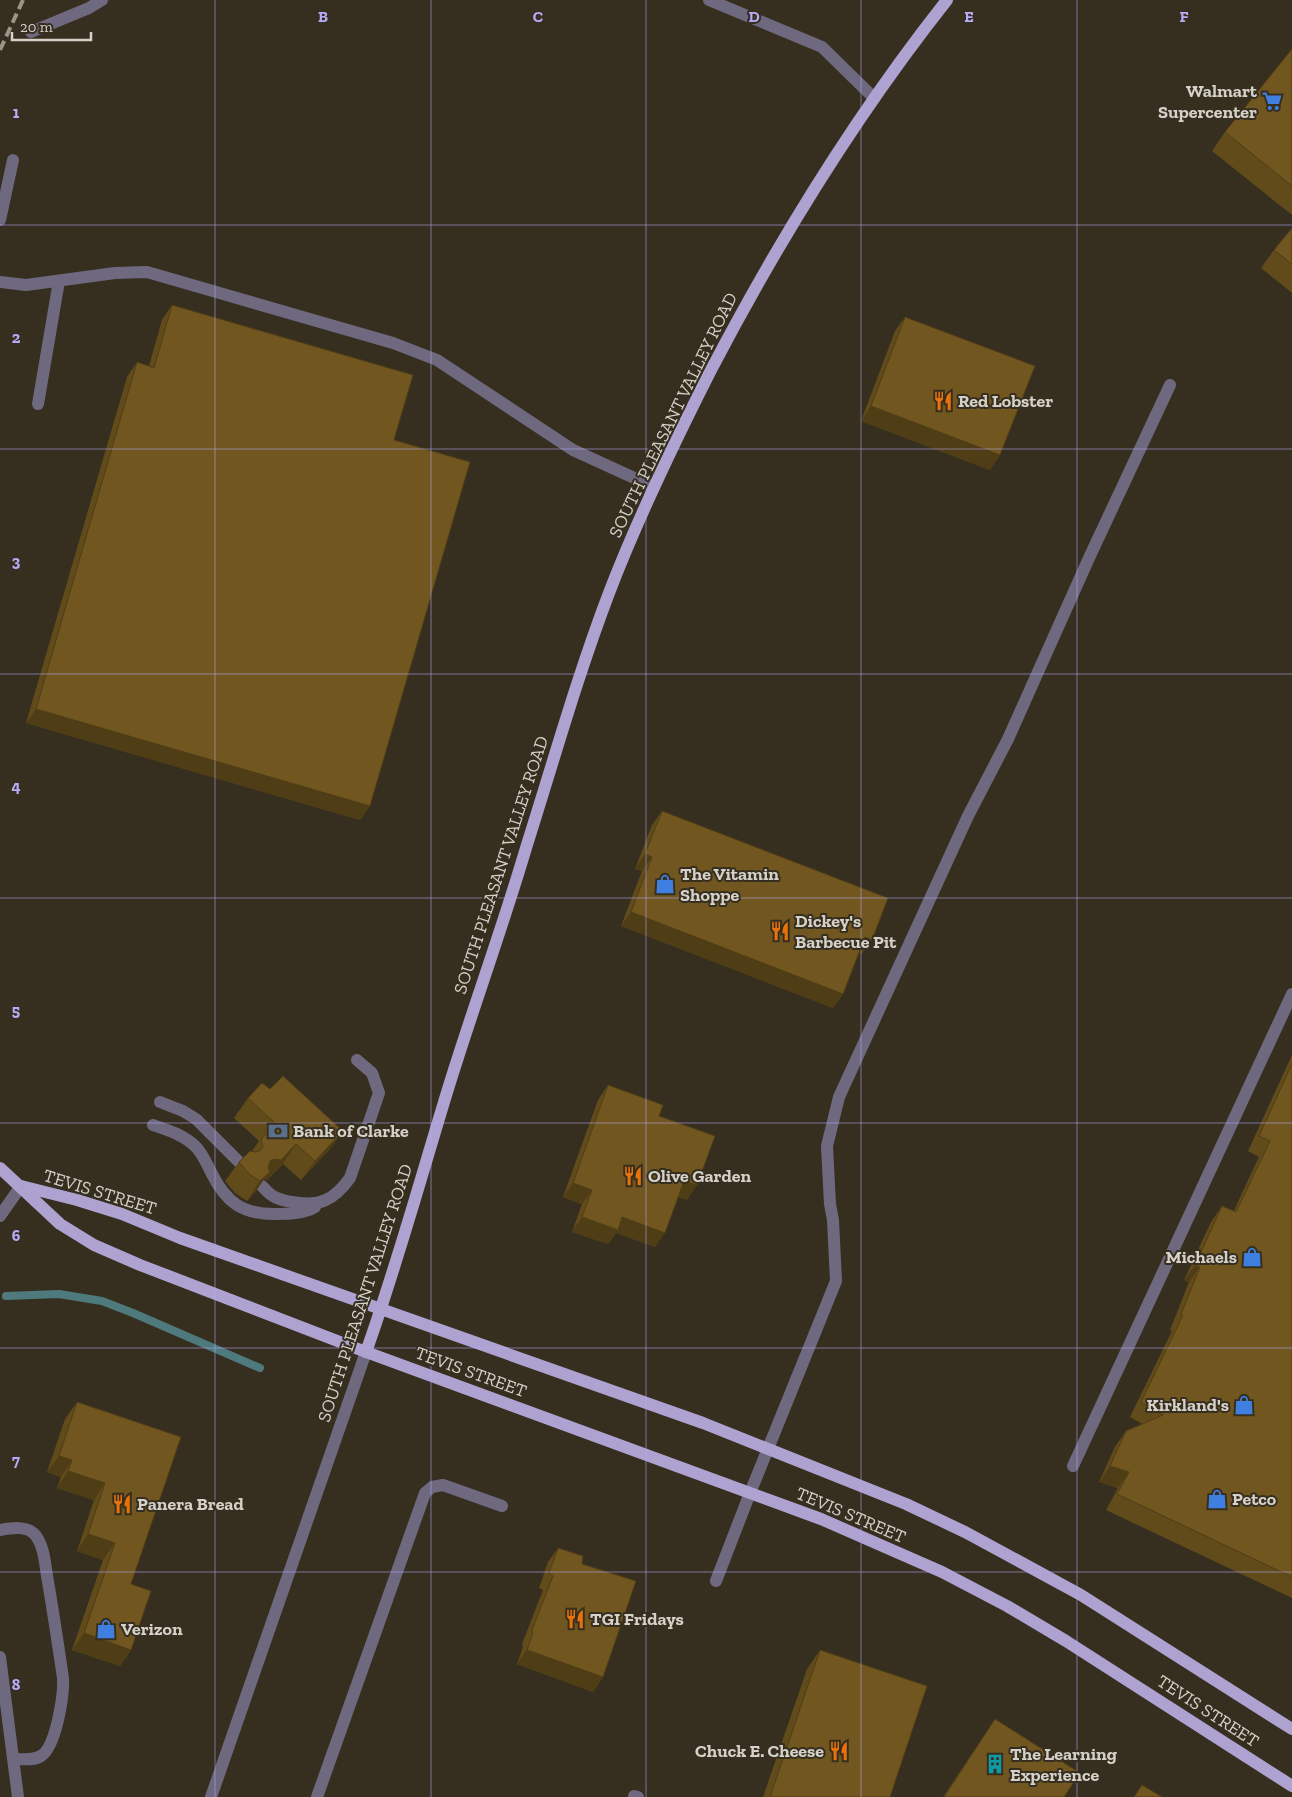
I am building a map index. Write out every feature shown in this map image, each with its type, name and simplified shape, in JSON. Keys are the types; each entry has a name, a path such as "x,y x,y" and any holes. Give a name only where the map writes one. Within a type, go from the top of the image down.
{"main road":[{"name":"SOUTH PLEASANT VALLEY ROAD","path":"366,1352 382,1308 449,1086 525,854 583,662 610,589 654,487 696,400 753,292 874,98 947,0"},
{"path":"0,1168 21,1186"},
{"name":"TEVIS STREET","path":"21,1186 122,1214 180,1238 703,1422 906,1504 1025,1563 1081,1595 1292,1729"},
{"name":"TEVIS STREET","path":"21,1186 44,1211 60,1224 94,1245 366,1352 750,1493 845,1530 942,1572 1066,1641 1292,1786"}],"street":[{"path":"31,32 89,8 102,0"},
{"path":"709,0 822,47 874,98"},
{"path":"0,220 13,160"},
{"path":"0,282 26,285 115,273 147,272 393,343 437,360 572,450 654,487"},
{"path":"38,404 59,281"},
{"path":"716,1581 836,1281 827,1146 839,1097 1170,385"},
{"path":"1074,1466 1292,994"},
{"path":"152,1124 190,1141 198,1149 217,1184 229,1199 241,1208 270,1214 292,1214 309,1210 340,1191 350,1178 379,1092 372,1073 356,1060"},
{"path":"160,1102 183,1110 196,1119 241,1164"},
{"path":"0,1216 21,1186"},
{"path":"262,1186 274,1197 288,1201 313,1204 328,1199"},
{"name":"SOUTH PLEASANT VALLEY ROAD","path":"211,1797 366,1352"},
{"path":"317,1797 425,1493 432,1487 443,1485 502,1506"},
{"path":"0,1530 12,1528 27,1530 36,1535 41,1546 50,1593 64,1692 48,1750 42,1756 34,1759 14,1759"},
{"path":"0,1657 5,1733 14,1759 18,1797"},
{"path":"634,1797 638,1797"}],"building":[{"name":"Walmart Supercenter","path":"1292,49 1292,186 1225,132"},
{"path":"1292,228 1292,264 1274,250"},
{"path":"172,305 413,375 394,440 470,462 370,806 36,709 137,362 154,368"},
{"name":"Red Lobster","path":"905,317 1035,366 1000,455 871,406"},
{"path":"662,811 888,898 872,940 865,937 843,994 631,912 652,857 645,854"},
{"path":"1292,1064 1292,1577 1117,1494 1129,1472 1110,1466 1126,1431 1163,1415 1141,1402 1183,1315 1181,1314 1200,1267 1195,1265 1222,1206 1236,1212 1270,1141 1259,1136"},
{"path":"283,1076 343,1131 315,1161 296,1144 281,1160 274,1159 270,1161 268,1168 270,1172 260,1181 249,1174 239,1162 250,1151 256,1152 261,1150 263,1146 261,1139 276,1124 248,1098 262,1083 270,1089"},
{"name":"Olive Garden","path":"608,1085 663,1105 659,1116 715,1136 697,1185 684,1181 665,1233 622,1217 618,1230 582,1217 592,1190 573,1183"},
{"path":"77,1402 181,1437 131,1584 151,1591 131,1650 84,1633 115,1543 88,1534 105,1483 68,1471 72,1460 59,1456"},
{"name":"TGI Fridays","path":"558,1548 583,1556 582,1564 636,1581 603,1677 527,1650 533,1633 532,1630 553,1576 549,1573"},
{"name":"Chuck E. Cheese","path":"820,1650 927,1686 890,1797 770,1797"},
{"name":"The Learning Experience","path":"995,1719 1080,1773 1064,1797 944,1797"},
{"path":"1142,1785 1162,1797 1134,1797"}],"waterway":[{"path":"6,1296 59,1294 102,1301 260,1368"}],"railway":[{"path":"0,50 23,0"}],"place":[{"name":"Walmart Supercenter","path":"1272,101"},
{"name":"Red Lobster","path":"943,401"},
{"name":"The Vitamin Shoppe","path":"665,884"},
{"name":"Dickey's Barbecue Pit","path":"780,931"},
{"name":"Bank of Clarke","path":"278,1131"},
{"name":"Olive Garden","path":"633,1176"},
{"name":"Michaels","path":"1252,1257"},
{"name":"Kirkland's","path":"1244,1405"},
{"name":"Petco","path":"1217,1499"},
{"name":"Panera Bread","path":"122,1504"},
{"name":"TGI Fridays","path":"575,1619"},
{"name":"Verizon","path":"106,1629"},
{"name":"Chuck E. Cheese","path":"839,1751"},
{"name":"The Learning Experience","path":"995,1764"}]}
